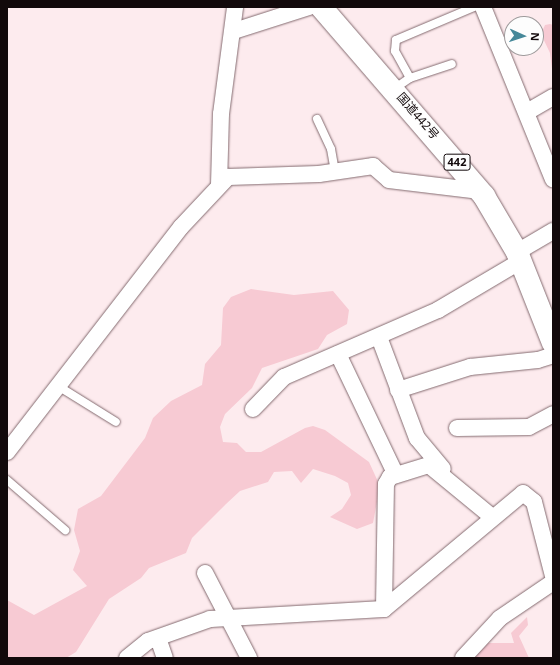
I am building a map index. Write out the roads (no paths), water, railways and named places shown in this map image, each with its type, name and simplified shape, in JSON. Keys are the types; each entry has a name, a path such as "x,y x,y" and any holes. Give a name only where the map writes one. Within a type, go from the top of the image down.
{"highway":[{"name":"国道442号","path":"320,8 402,84 480,191 519,257 548,322 553,343"}],"street":[{"path":"219,185 221,114 234,31 235,7"},
{"path":"482,7 526,112 538,150 553,179"},
{"path":"234,31 320,8"},
{"path":"526,112 553,97"},
{"path":"7,452 181,227 219,185 238,176 335,172 373,166 389,180 480,191"},
{"path":"253,409 284,377 379,337 438,310 519,257 553,231"},
{"path":"379,337 417,438 446,472 446,478"},
{"path":"338,354 370,428 396,474"},
{"path":"398,390 470,367 532,361 553,355"},
{"path":"457,428 529,427 553,414"},
{"path":"384,609 386,484 396,474 425,464 446,478 492,517"},
{"path":"127,658 144,644 158,638 227,616 384,609 519,494 533,498 553,576"},
{"path":"205,573 249,658"},
{"path":"463,658 500,618 553,582"},
{"path":"158,638 165,658"}],"lane":[{"path":"452,64 402,84 395,51 396,40 482,7"},
{"path":"317,119 331,149 335,172"},
{"path":"58,386 116,422"},
{"path":"7,480 65,530"}]}
